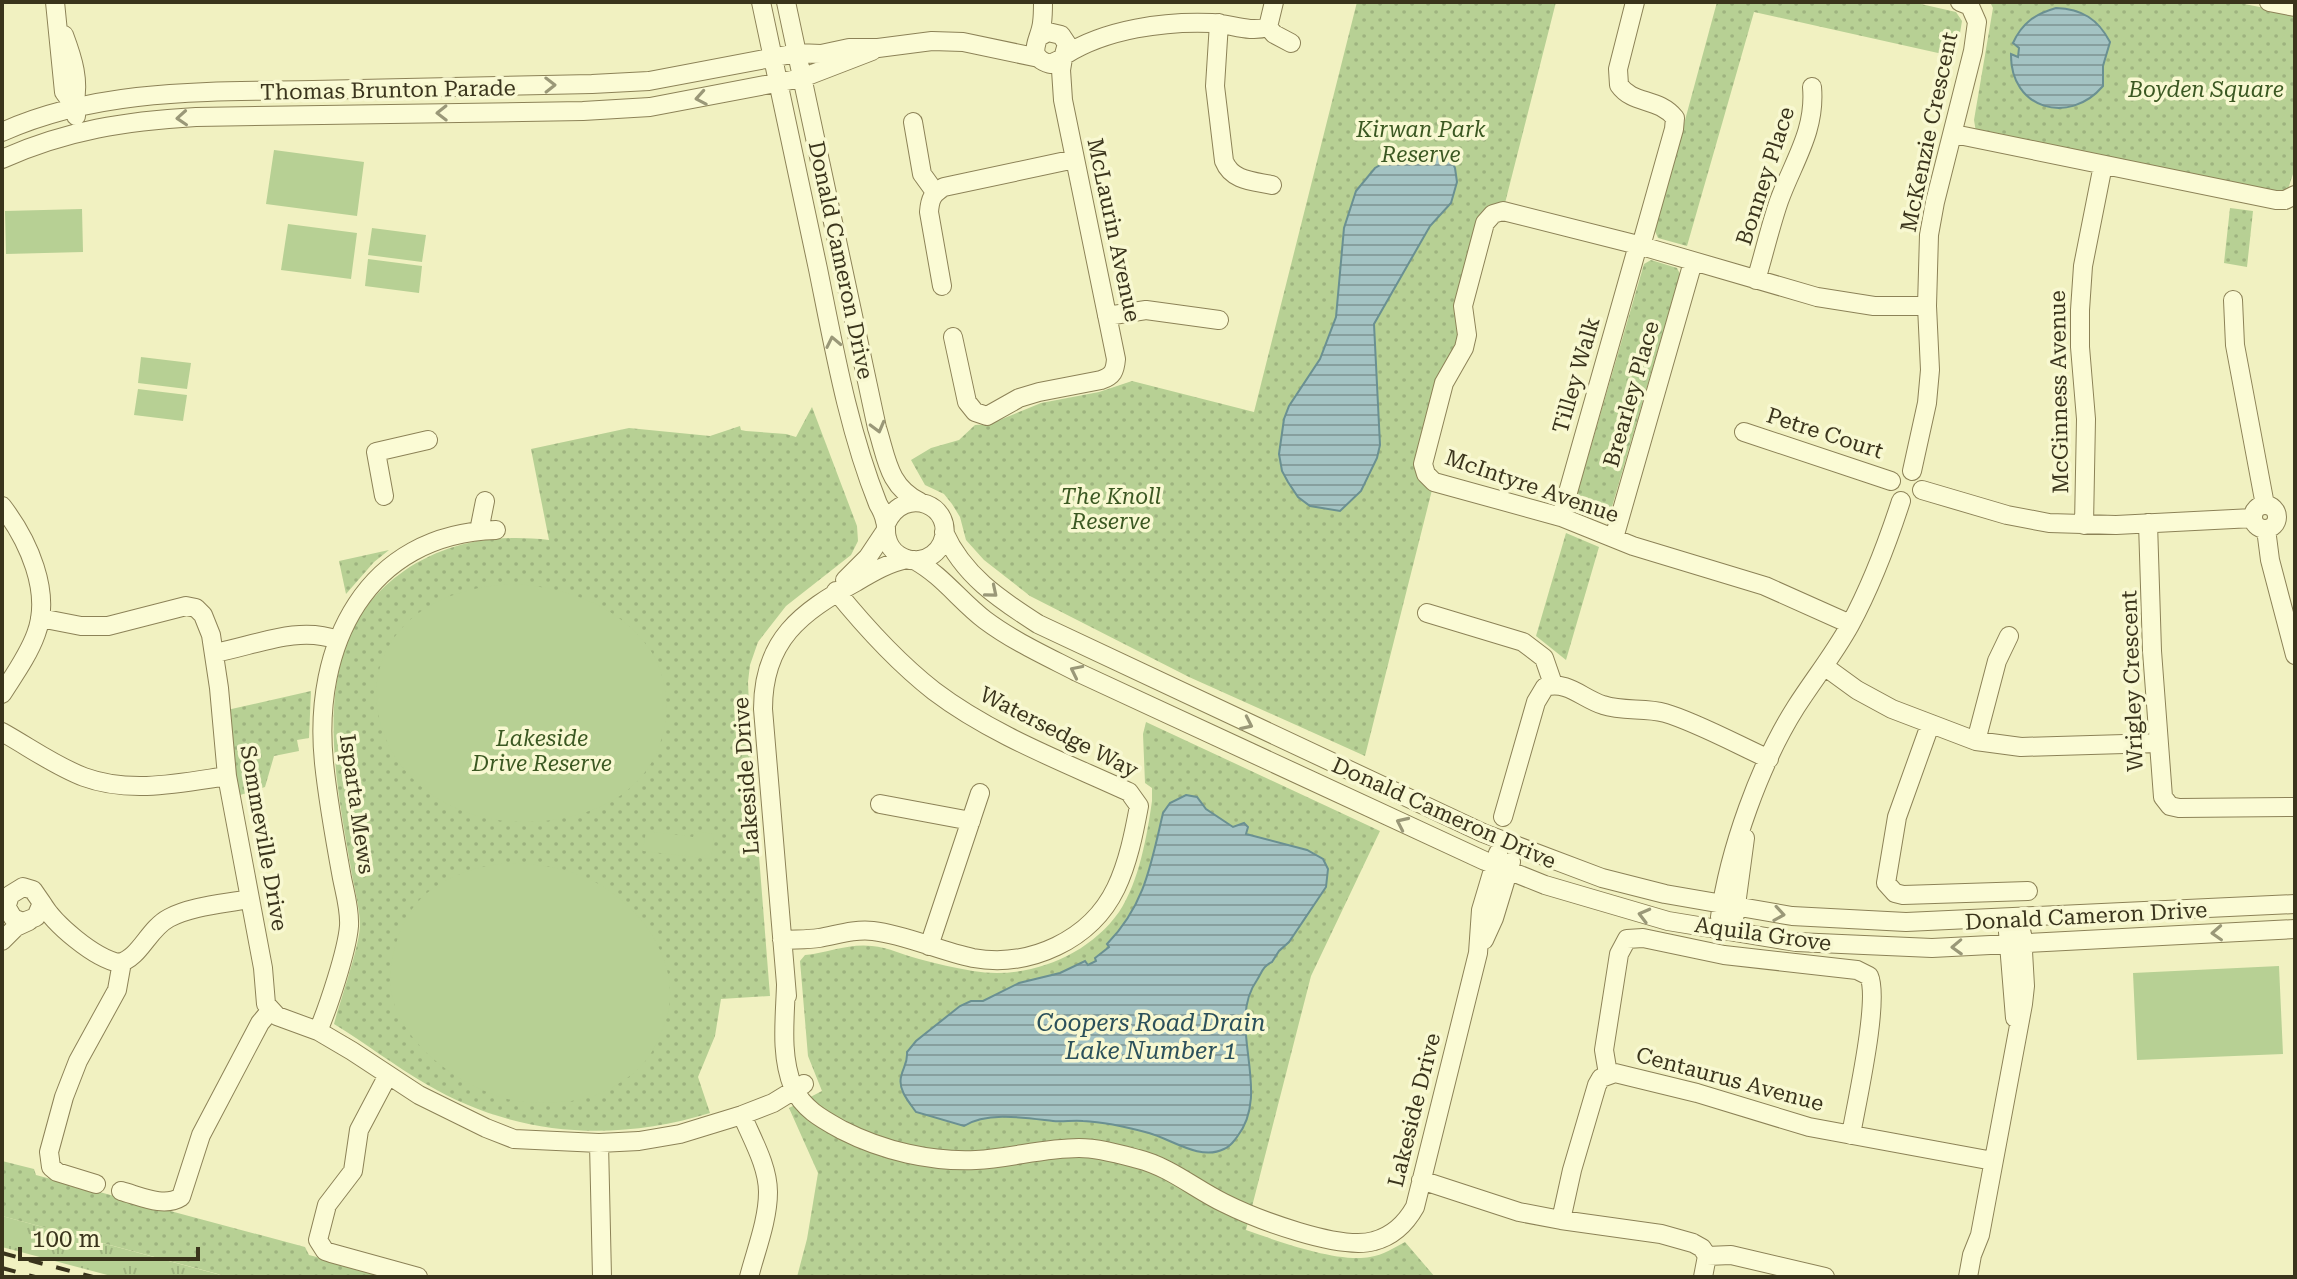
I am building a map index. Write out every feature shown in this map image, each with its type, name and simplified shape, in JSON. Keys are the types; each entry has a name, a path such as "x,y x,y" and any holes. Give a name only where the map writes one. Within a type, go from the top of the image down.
{"street":[{"name":"Donald Cameron Drive","path":"761,2 850,418 886,527"},
{"name":"Donald Cameron Drive","path":"786,2 877,428 894,481 905,494 920,502"},
{"path":"1043,2 1067,44 1064,57"},
{"path":"1043,2 1039,49 1050,64 1103,37"},
{"path":"1268,27 1274,2"},
{"name":"Tilley Walk","path":"1561,517 1674,129 1675,118 1660,104 1630,96 1619,85 1618,69 1635,2"},
{"path":"2269,2 2295,7"},
{"name":"McKenzie Crescent","path":"1912,471 1927,403 1930,370 1927,306 1929,235 1967,83 1977,22 1967,3"},
{"path":"57,10 74,64 72,96 79,131"},
{"path":"1039,49 1048,32 1103,37 1188,22 1219,23 1249,29 1268,27"},
{"path":"1219,23 1215,86 1224,161 1228,171 1238,177 1272,185"},
{"path":"1268,27 1291,43"},
{"path":"878,48 932,41 963,42 992,48 1039,49"},
{"name":"Thomas Brunton Parade","path":"2,132 55,112 72,96 96,103 135,96 208,92 649,81 797,53 821,54 849,48 878,48"},
{"name":"Thomas Brunton Parade","path":"2,159 35,144 79,131 134,121 650,107 802,78 878,48"},
{"name":"McLaurin Avenue","path":"1039,49 1063,100"},
{"name":"McLaurin Avenue","path":"953,337 967,402 975,412 987,416 1019,398 1101,380 1115,370 1116,359 1063,100 1061,70 1064,57"},
{"name":"Bonney Place","path":"1756,280 1779,201 1812,122 1812,87"},
{"path":"913,122 922,174 935,192"},
{"path":"1954,134 2276,200 2294,197"},
{"path":"942,286 929,212 930,200 935,192 944,187 1075,159"},
{"name":"McGinness Avenue","path":"2084,525 2086,419 2080,310 2083,266 2103,165"},
{"name":"McIntyre Avenue","path":"1850,624 1765,586 1614,538 1561,517 1434,482 1426,474 1423,464 1444,383 1464,348 1467,335 1463,306 1485,223 1493,214 1503,211 1842,302 1874,306 1927,306"},
{"name":"Brearley Place","path":"1614,538 1693,262"},
{"path":"2233,300 2235,345 2271,517 2270,560 2295,655"},
{"path":"1107,316 1146,310 1219,320"},
{"name":"Petre Court","path":"1744,432 1891,481"},
{"path":"384,496 376,452 428,440"},
{"path":"1912,471 1920,478 1922,490 1915,499 1901,501 1893,494 1891,481 1898,472 1912,471"},
{"path":"1922,490 2029,520 2084,525 2271,517"},
{"name":"Isparta Mews","path":"318,1031 349,928 322,738 326,681 337,640 364,593 394,564 432,543 488,530 485,501"},
{"path":"1725,932 1730,862 1769,759 1796,707 1850,624 1877,569 1901,501"},
{"path":"911,502 920,502 938,512 944,532 943,541 931,556 910,560 891,549 886,527 895,509 911,502"},
{"path":"2,506 22,536 30,557 39,585 40,618 31,644 2,694"},
{"name":"Wrigley Crescent","path":"2148,523 2163,797 2170,806 2179,808 2226,805 2247,809 2295,807"},
{"name":"Lakeside Drive","path":"886,527 868,557 836,591 791,627 770,661 764,680 763,709 796,1081 821,1109 850,1134 912,1155 945,1159 976,1160 1082,1148 1114,1152 1147,1161 1221,1202 1252,1215 1347,1243 1376,1241 1399,1228 1415,1207 1478,953 1494,918 1501,867 1510,844"},
{"name":"Donald Cameron Drive","path":"944,532 969,573 1001,600 1038,624 1176,691 1510,844 1602,878 1729,906 1855,922 2015,919 2295,904"},
{"name":"Donald Cameron Drive","path":"910,560 926,567 983,619 1021,643 1501,867 1607,905 1725,932 1859,946 1932,948 2295,929"},
{"name":"Lakeside Drive","path":"836,591 876,570 910,560"},
{"name":"Watersedge Way","path":"782,940 817,938 854,930 873,931 970,957 1000,959 1039,954 1073,938 1090,925 1116,888 1139,806 1129,792 1015,739 936,692 868,631 836,591"},
{"name":"Sommeville Drive","path":"40,618 81,626 108,626 166,610 191,607 203,615 214,653 227,776 263,968 265,998 270,1011"},
{"path":"1427,613 1523,642 1544,658 1553,684"},
{"path":"214,653 306,633 337,640"},
{"path":"1976,741 1997,661 2009,636"},
{"path":"1824,666 1857,690 1930,725 1976,741 2021,747 2158,743"},
{"path":"1503,817 1539,693 1553,684 1562,685 1593,702 1617,710 1665,713 1769,759"},
{"path":"1930,725 1897,817 1886,883 1895,893 1903,895 2028,891"},
{"path":"2,732 60,766 86,778 115,785 146,787 227,776"},
{"path":"929,946 980,793"},
{"path":"880,804 971,821"},
{"path":"7,898 33,890 61,927 103,958 122,962 132,957 152,932 170,918 249,899"},
{"path":"7,898 13,918 61,927"},
{"path":"2,939 7,924 7,898"},
{"path":"2,939 39,913 42,903"},
{"path":"1968,1277 1980,1235 2025,986 2016,944 2015,919"},
{"name":"Aquila Grove","path":"1608,1074 1604,1050 1619,954 1627,939 1643,938 1724,955 1857,970 1869,976 1872,990 1865,1056 1851,1135"},
{"path":"96,1184 57,1172 51,1167 49,1152 64,1097 78,1061 117,990 122,962"},
{"path":"121,1191 163,1202 173,1202 181,1197 201,1135 260,1023 270,1011 318,1031 419,1095 469,1120 520,1140 599,1143 639,1141 680,1134 773,1103 796,1081"},
{"name":"Centaurus Avenue","path":"1561,1220 1597,1085 1608,1074 1615,1073 1782,1120 1993,1161"},
{"path":"388,1075 359,1130 353,1171 327,1205 318,1240 325,1251 418,1277"},
{"path":"742,1115 763,1165 768,1189 766,1212 749,1277"},
{"path":"599,1143 602,1277"},
{"path":"1421,1180 1470,1198 1561,1220 1661,1234 1693,1243 1702,1248 1707,1256 1703,1277"},
{"path":"1707,1256 1731,1255 1825,1277"},
{"path":"1959,1277 1963,1263 1972,1255"}],"green space":[{"name":"Kirwan Park Reserve","path":"1357,2 1556,2 1503,211 1493,214 1424,463 1434,482 1365,756 1189,677 1030,596 984,560 966,540 960,517 952,504 944,494 925,485 911,460 931,448 959,440 975,425 990,424 1041,403 1099,392 1132,381 1254,412"},
{"path":"1717,2 1912,2 1956,12 1962,21 1956,57 1754,12 1687,246 1658,238 1655,231"},
{"name":"Boyden Square","path":"1990,2 2234,2 2295,14 2295,168 2287,192 1976,132 1974,120 1993,8"},
{"path":"274,150 364,162 357,216 266,204"},
{"path":"2230,208 2253,211 2247,267 2224,263"},
{"path":"82,209 83,252 6,254 5,211"},
{"path":"288,224 357,233 351,279 281,270"},
{"path":"372,228 426,235 422,262 368,255"},
{"path":"368,259 422,266 419,293 365,286"},
{"path":"1651,260 1677,268 1680,274 1609,517 1603,521 1578,513 1574,505 1644,264"},
{"path":"141,357 191,363 187,389 138,383"},
{"path":"138,389 187,395 183,421 134,415"},
{"name":"Lakeside Drive Reserve","path":"812,407 857,526 858,541 851,555 786,606 758,642 750,665 751,754 770,996 721,999 715,1036 698,1077 710,1113 674,1122 601,1131 529,1124 459,1101 414,1077 334,1024 354,957 360,923 338,785 334,705 340,667 352,631 373,598 404,571 456,546 492,539 549,540 531,449 629,428 710,436 740,426 741,430 746,431 796,437"},
{"path":"1566,533 1599,547 1566,660 1536,636"},
{"path":"389,550 374,562 346,594 339,561"},
{"path":"511,584 548,588 602,607 632,629 651,651 660,668 665,687 666,717 653,761 626,792 589,811 544,821 480,817 430,793 396,757 378,714 380,669 401,629 444,599"},
{"path":"311,691 309,738 297,740 299,751 274,756 265,787 237,796 227,710"},
{"path":"1146,722 1380,831 1311,976 1246,1230 1341,1257 1379,1255 1405,1242 1435,1277 797,1277 818,1173 789,1108 822,1091 808,1056 800,961 805,955 864,945 966,970 993,973 1034,968 1073,953 1106,928 1119,912 1132,887 1148,829 1152,801 1152,788 1145,783 1143,734"},
{"path":"646,831 693,837 695,831 714,834 711,859 643,851"},
{"path":"511,863 563,870 593,881 611,892 642,921 663,958 669,978 670,999 666,1020 646,1060 613,1087 580,1100 530,1103 495,1095 474,1086 433,1059 416,1042 393,1001 390,979 392,958 405,920 415,905 457,875"},
{"path":"2279,966 2283,1054 2137,1060 2133,973"},
{"path":"2,1161 34,1169 36,1175 305,1247 309,1255 394,1277 229,1277 2,1216"},
{"path":"2,1216 228,1277 115,1277 2,1247"}],"water":[{"path":"2056,8 2074,10 2088,17 2100,27 2110,42 2103,66 2103,86 2074,106 2059,108 2044,106 2020,88 2013,73 2011,54 2018,57 2019,48 2013,43 2025,25 2036,16"},
{"path":"1428,151 1450,157 1457,182 1451,203 1430,226 1374,324 1380,445 1377,458 1361,491 1340,511 1310,506 1298,497 1282,471 1279,454 1284,419 1289,406 1320,359 1336,317 1344,228 1356,191 1375,168 1391,159 1405,152"},
{"name":"Coopers Road Drain Lake Number 1","path":"1186,795 1197,797 1206,809 1233,827 1244,823 1248,827 1246,834 1307,850 1323,859 1328,869 1326,887 1289,942 1263,970 1248,998 1245,1017 1251,1099 1247,1119 1233,1142 1224,1149 1205,1152 1149,1133 1100,1122 995,1117 964,1126 916,1112 900,1082 907,1052 916,1041 960,1006 971,1001 983,1001 1019,983 1060,973 1085,961 1088,965 1096,961 1095,958 1109,947 1107,944 1138,899 1150,867 1163,813 1170,803"}],"railway":[{"path":"2,1253 93,1277"},
{"path":"2,1268 35,1277"}],"park label":[{"name":"The Knoll Reserve","path":"1111,508"}]}
